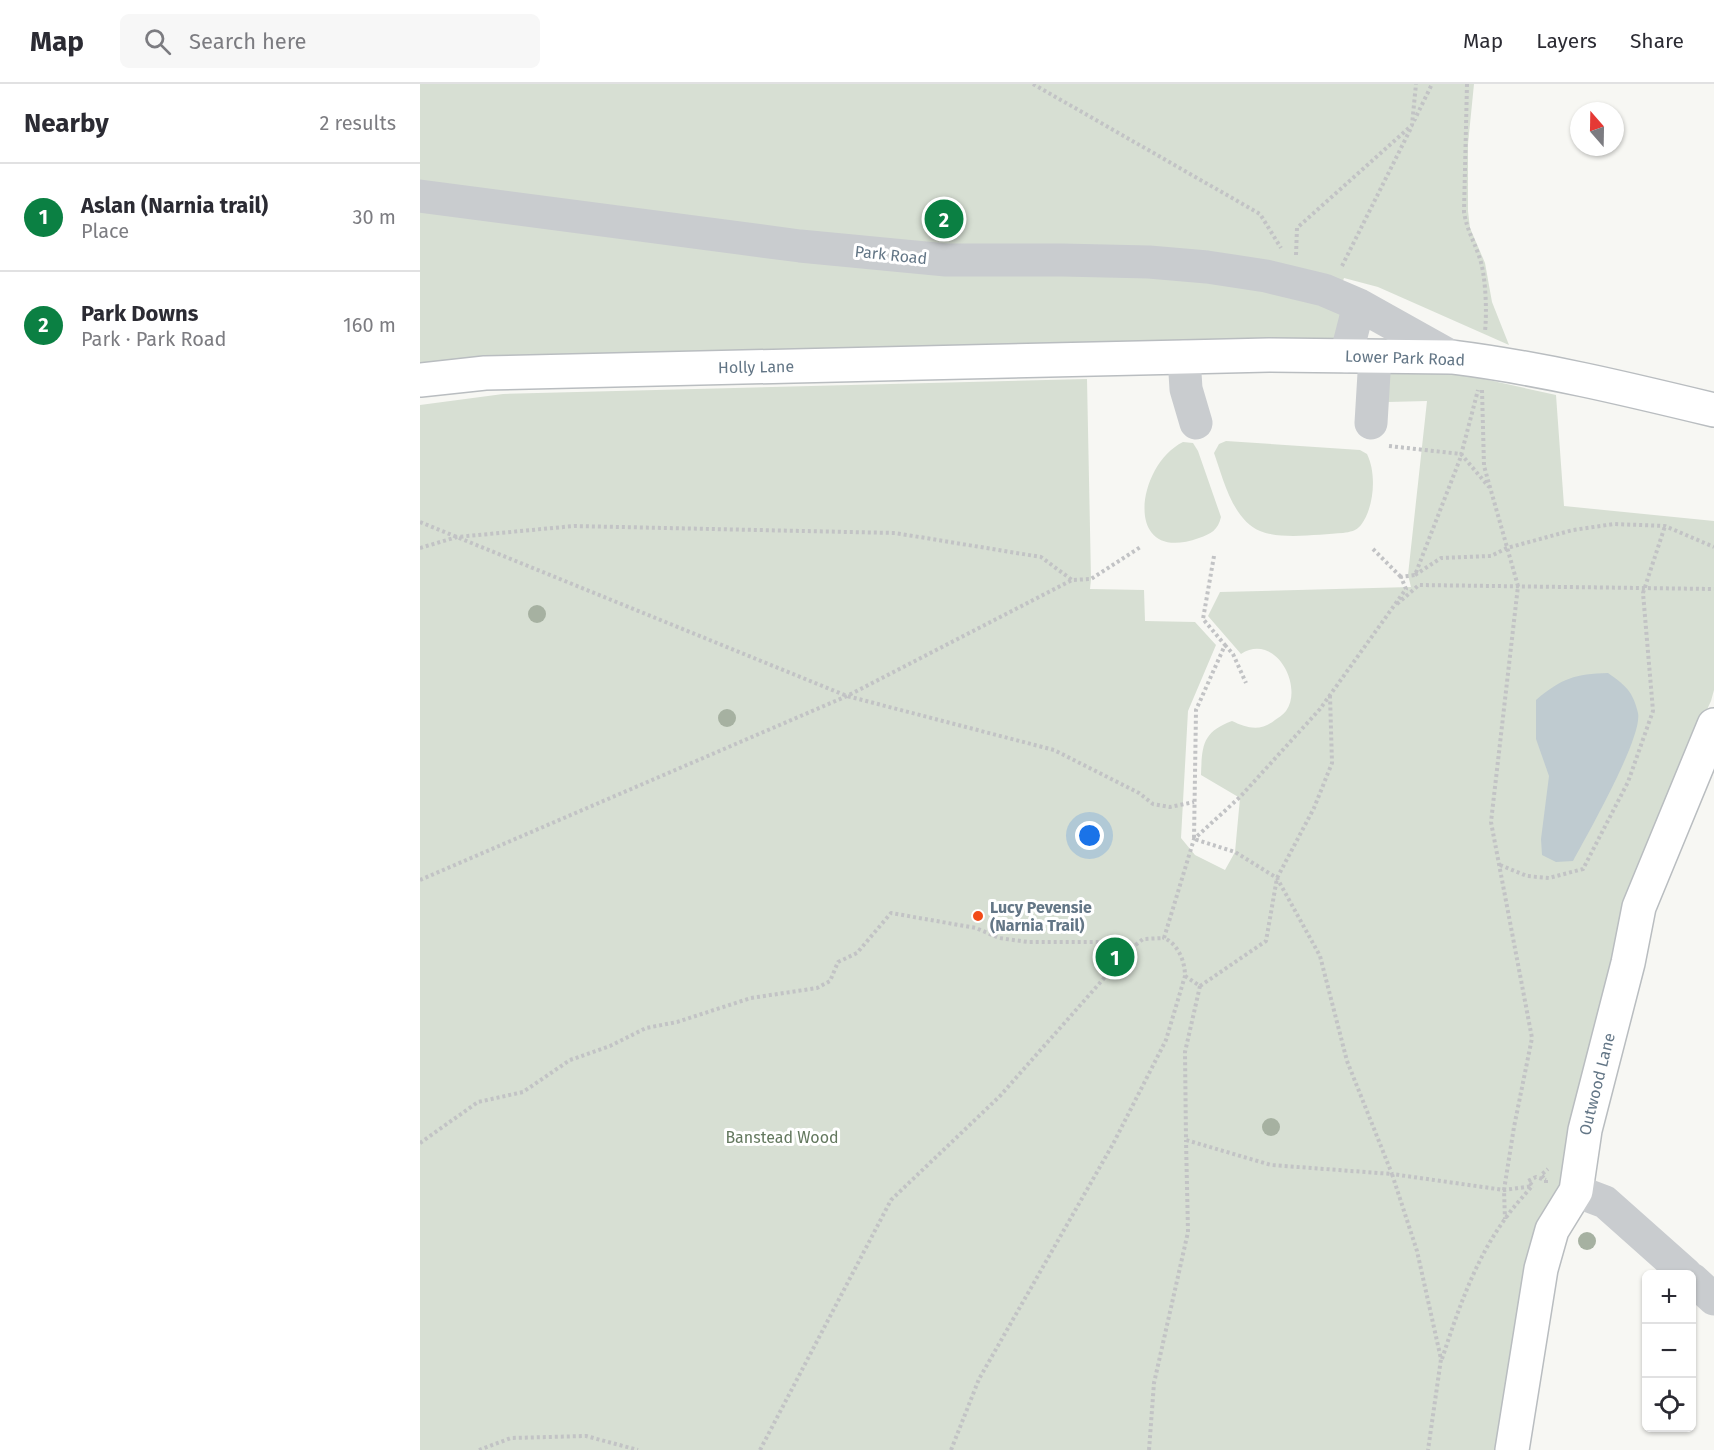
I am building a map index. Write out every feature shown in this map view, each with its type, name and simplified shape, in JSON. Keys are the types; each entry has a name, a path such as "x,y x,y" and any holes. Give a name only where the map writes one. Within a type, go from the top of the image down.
{"main road":[{"name":"Lower Park Road","path":"1092,360 1184,357 1361,357 1472,365 1610,385 1714,410"},
{"name":"Holly Lane","path":"420,380 484,373 1092,360"},
{"name":"Outwood Lane","path":"1512,1450 1541,1269 1561,1186 1585,1130 1628,963 1639,907 1714,725"}],"street":[{"name":"Park Road","path":"420,196 800,246 946,260 1149,262 1207,267 1266,276 1324,290 1359,305 1472,365"},
{"path":"1359,305 1361,357 1378,434"},
{"path":"1184,357 1186,389 1196,423"},
{"path":"1561,1186 1605,1202 1680,1270"},
{"path":"1696,1283 1714,1299"}],"path":[{"path":"1033,84 1260,214 1284,252"},
{"path":"1296,260 1297,228 1412,125 1416,84"},
{"path":"1324,290 1337,276 1432,84"},
{"path":"1415,575 1461,454 1472,365 1487,315 1479,256 1467,228 1464,212 1467,84"},
{"path":"1472,365 1484,466 1518,586 1491,822 1532,1038 1504,1190 1504,1219"},
{"path":"1378,434 1461,454 1490,488"},
{"path":"420,522 847,696 1054,750 1139,793 1153,804 1170,807 1194,802"},
{"path":"1401,577 1415,575 1441,558 1491,556 1507,548 1573,530 1614,524 1665,526 1714,547"},
{"path":"420,548 458,537 574,526 895,533 1041,557 1072,580"},
{"path":"1500,865 1527,876 1549,878 1583,869 1628,782 1653,711 1643,593 1665,526"},
{"path":"420,880 847,696 1072,580 1091,579 1142,546"},
{"path":"1194,839 1240,797 1329,696 1406,589 1401,577 1373,549"},
{"path":"1214,556 1203,619 1233,654 1246,683"},
{"path":"1392,608 1419,585 1714,590"},
{"path":"1164,938 1194,839 1196,710 1225,645"},
{"path":"1149,1450 1154,1383 1188,1232 1185,1052 1200,986 1266,941 1277,878 1314,808 1332,763 1329,696"},
{"path":"1194,839 1235,852 1277,878 1320,956 1347,1061 1392,1174 1418,1251 1441,1359"},
{"path":"420,1143 478,1102 523,1092 570,1060 610,1046 646,1028 677,1022 751,998 818,988 830,981 838,962 857,953 891,913 976,928 999,938 1028,942 1114,942 1128,951"},
{"path":"760,1450 891,1200 1000,1096 1128,951 1143,939 1164,938 1172,941 1185,966 1185,976 1166,1040 1113,1144 979,1379 951,1450"},
{"path":"1185,976 1200,986"},
{"path":"1186,1140 1271,1166 1392,1174 1504,1190 1533,1186"},
{"path":"1533,1186 1528,1181 1536,1177 1561,1186"},
{"path":"1428,1450 1441,1359 1458,1310 1480,1261 1504,1219 1533,1186"},
{"path":"479,1450 511,1438 586,1436 638,1450"}],"green space":[{"path":"420,84 1474,84 1468,144 1470,228 1485,263 1492,302 1509,345 1378,287 1344,278 1334,307 1342,316 1337,337 1332,340 839,353 637,352 521,358 420,368"},
{"name":"Banstead Wood","path":"1452,372 1556,395 1564,506 1714,521 1714,690 1688,750 1512,1450 420,1450 420,405 503,394 1087,379 1090,589 1144,590 1145,621 1195,622 1216,645 1188,711 1181,838 1195,855 1225,870 1235,852 1240,798 1201,775 1203,748 1209,735 1232,721 1254,728 1269,724 1286,711 1291,700 1291,688 1289,676 1275,656 1265,650 1253,649 1241,654 1208,616 1220,592 1411,587 1408,575 1427,401 1388,402 1388,373"},
{"path":"1226,441 1360,450 1367,454 1372,471 1373,491 1369,510 1361,525 1350,532 1290,536 1269,534 1250,525 1242,517 1230,497 1214,453 1219,444"},
{"path":"1183,442 1193,443 1198,451 1221,517 1216,528 1210,533 1199,538 1174,543 1157,538 1148,526 1144,509 1147,490 1155,471 1167,454"}],"shaded area":[{"path":"1608,673 1624,685 1631,694 1638,713 1637,725 1632,743 1613,786 1573,861 1556,862 1542,855 1541,839 1549,776 1536,739 1536,700 1569,679"}],"place":[{"name":"Park Downs","path":"944,219"},
{"name":"Lucy Pevensie (Narnia Trail)","path":"978,916"},
{"name":"Aslan (Narnia trail)","path":"1115,957"}]}
